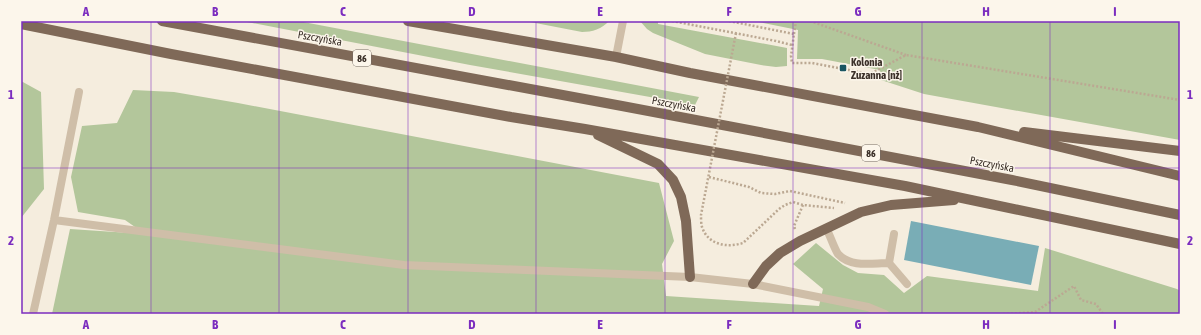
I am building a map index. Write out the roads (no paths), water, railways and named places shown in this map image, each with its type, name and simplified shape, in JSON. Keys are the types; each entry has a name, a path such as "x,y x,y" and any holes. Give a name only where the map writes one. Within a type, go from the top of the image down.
{"main road":[{"name":"Pszczyńska","path":"162,21 622,106 1180,214"},
{"path":"408,21 616,57 690,73 978,127 1180,176"},
{"path":"21,24 187,57 512,117 905,186 964,200 1180,244"},
{"path":"978,127 1180,151"},
{"path":"585,129 658,164 672,180 681,197 686,221 690,277"},
{"path":"753,284 766,266 780,253 800,241 861,212 892,205 964,200"}],"lane":[{"path":"616,57 623,21"},
{"path":"33,314 54,220 79,92"},
{"path":"54,220 404,265 690,277 753,284 868,307 885,314"},
{"path":"826,228 838,253 848,261 860,264 889,263"},
{"path":"889,263 894,234"},
{"path":"889,263 907,284"}],"water":[{"path":"911,221 1039,246 1031,285 904,260"}],"place":[{"name":"Kolonia Zuzanna [nż]","path":"843,68"}]}
